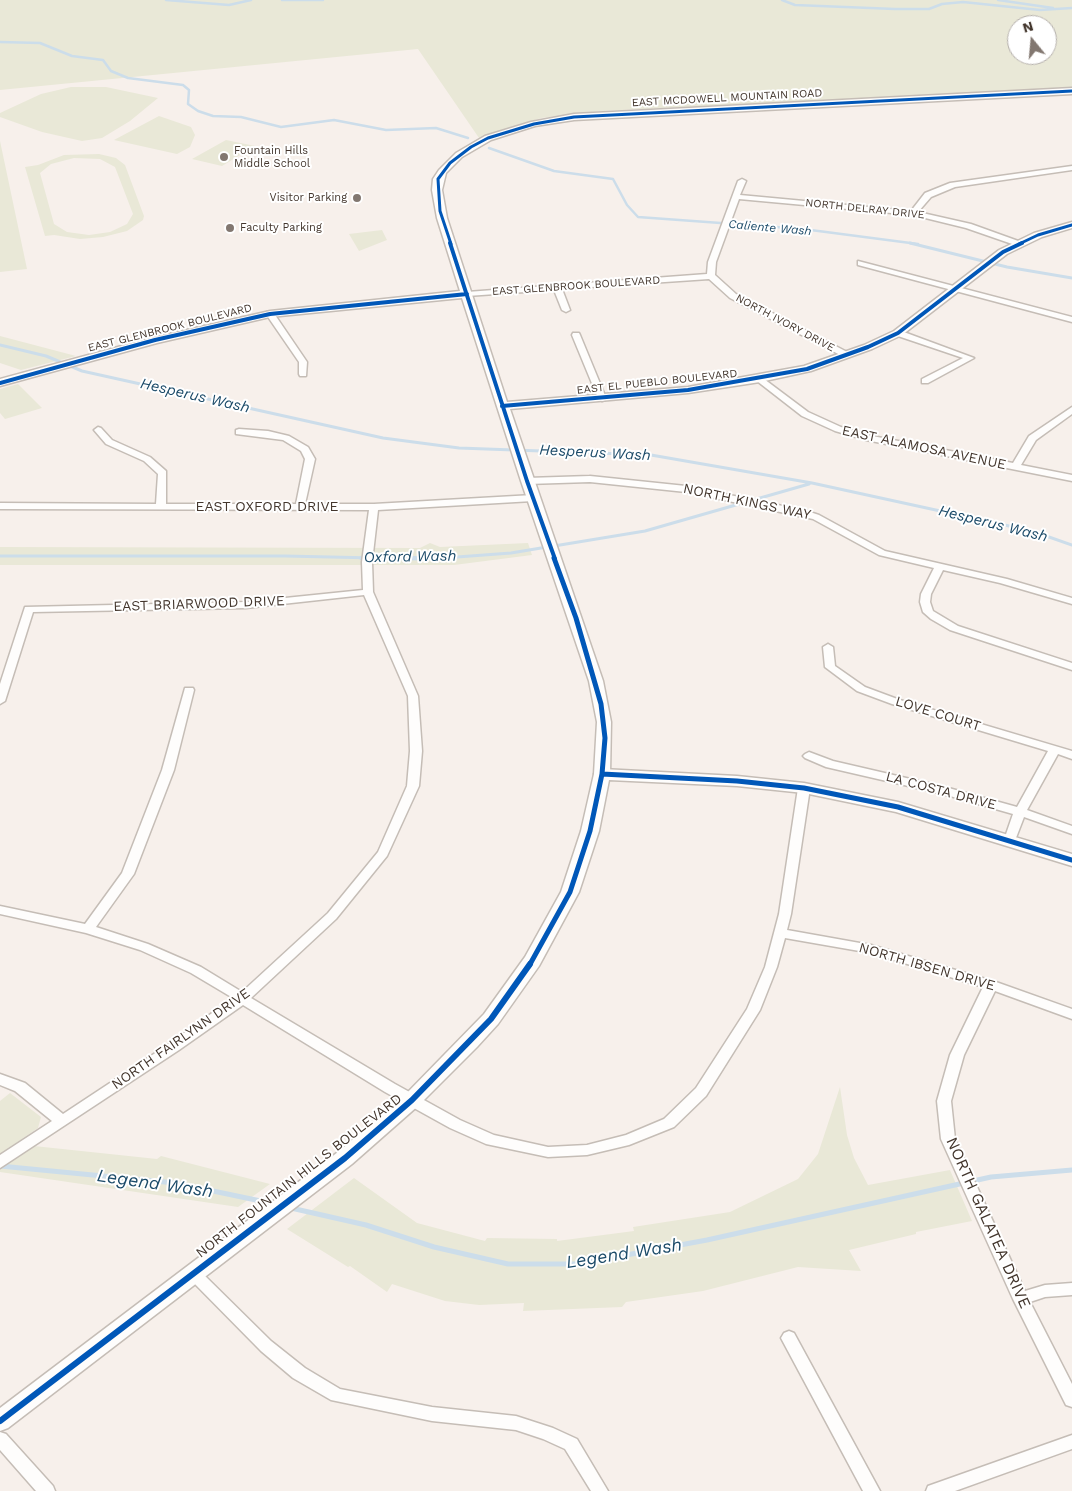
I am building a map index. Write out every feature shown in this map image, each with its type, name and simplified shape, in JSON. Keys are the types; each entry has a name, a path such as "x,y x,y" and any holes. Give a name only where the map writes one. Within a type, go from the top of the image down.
{"main road":[{"path":"602,774 737,781 804,788 898,807 1072,860"},
{"name":"NORTH FOUNTAIN HILLS BOULEVARD","path":"0,1420 345,1158 412,1100 491,1019 532,961 570,892 590,831 602,774"}],"street":[{"name":"EAST MCDOWELL MOUNTAIN ROAD","path":"441,215 437,190 438,179 450,163 470,147 488,138 553,120 617,113 1072,92"},
{"path":"913,213 928,195 953,185 1072,168"},
{"path":"711,276 712,262 742,181"},
{"name":"NORTH DELRAY DRIVE","path":"737,197 913,213 968,226 1018,244"},
{"name":"NORTH FOUNTAIN HILLS BOULEVARD","path":"441,215 502,406 596,681 604,722 602,774"},
{"name":"EAST EL PUEBLO BOULEVARD","path":"502,406 688,390 760,379 807,369 898,333 1003,252 1018,244 1072,225"},
{"path":"861,263 1072,320"},
{"name":"EAST GLENBROOK BOULEVARD","path":"0,383 174,335 270,314 382,301 711,276"},
{"name":"NORTH IVORY DRIVE","path":"711,276 734,296 846,355"},
{"path":"557,288 566,310"},
{"path":"270,314 303,362 303,374"},
{"path":"898,333 970,358 925,381"},
{"path":"576,335 602,398"},
{"name":"EAST ALAMOSA AVENUE","path":"760,379 805,414 836,428 866,437 1072,478"},
{"path":"1015,468 1032,438 1072,410"},
{"path":"98,430 109,442 147,459 163,473 161,507"},
{"path":"239,432 268,434 286,438 305,449 310,459 300,506"},
{"name":"NORTH KINGS WAY","path":"527,481 590,479 665,486 786,509 816,517 882,553 1003,581 1072,601"},
{"name":"EAST OXFORD DRIVE","path":"0,506 374,507 533,498"},
{"name":"NORTH FAIRLYNN DRIVE","path":"0,1162 174,1047 244,997 332,916 383,853 412,786 416,752 412,696 368,592 367,562 374,507"},
{"path":"940,567 926,594 925,602 928,612 954,628 1072,667"},
{"name":"EAST BRIARWOOD DRIVE","path":"0,701 29,609 246,605 368,592"},
{"name":"LOVE COURT","path":"828,647 830,667 861,689 896,702 1072,754"},
{"path":"88,929 128,874 168,770 189,690"},
{"path":"1010,840 1020,812 1055,749"},
{"name":"LA COSTA DRIVE","path":"810,756 830,764 945,791 1020,812 1072,830"},
{"path":"0,910 88,929 144,947 196,970 244,997 412,1100 455,1124 491,1140 548,1152 587,1150 629,1140 669,1123 701,1092 753,1010 771,967 785,914 804,788"},
{"name":"NORTH IBSEN DRIVE","path":"779,933 871,949 991,985 1072,1014"},
{"name":"NORTH GALATEA DRIVE","path":"991,985 956,1056 944,1101 948,1139 1021,1299 1072,1400"},
{"path":"0,1079 20,1087 61,1120"},
{"path":"194,1274 266,1346 299,1373 338,1395 432,1414 516,1423 547,1433 571,1444 600,1491"},
{"path":"1021,1299 1045,1291 1072,1289"},
{"path":"789,1338 872,1491"},
{"path":"0,1439 47,1491"},
{"path":"934,1491 1072,1442"}],"green space":[{"path":"0,0 1072,0 1072,89 600,111 541,118 479,138 418,49 0,90"},
{"path":"71,87 106,87 158,98 130,121 102,138 82,141 42,132 0,117 0,113 41,94"},
{"path":"159,116 191,127 195,135 190,147 177,154 114,140"},
{"path":"226,140 255,146 222,166 192,159"},
{"path":"0,141 27,269 0,272"},
{"path":"99,154 116,158 125,165 144,216 143,220 127,231 103,237 80,239 54,235 45,236 25,167 38,165 64,155","holes":["74,158 100,159 115,167 133,214 127,224 110,232 89,235 67,232 54,224 40,173 51,164"]},
{"path":"382,230 387,240 359,251 349,234"},
{"path":"0,336 76,356 21,370 0,363"},
{"path":"18,384 42,408 5,419 0,413 0,389"},
{"path":"430,543 440,547 528,543 532,555 454,565 0,565 0,547 420,548"},
{"path":"840,1087 847,1135 854,1158 868,1185 950,1170 972,1221 916,1232 916,1234 849,1250 861,1271 798,1267 703,1291 626,1302 622,1307 523,1311 524,1303 479,1305 445,1301 392,1284 387,1292 350,1266 348,1267 287,1229 354,1178 417,1223 485,1241 487,1238 557,1239 557,1241 634,1231 633,1227 730,1212 798,1179 818,1154"},
{"path":"10,1093 41,1117 38,1128 15,1144 157,1159 161,1156 270,1184 238,1207 0,1172 0,1101"}],"waterway":[{"path":"166,0 229,5 251,0"},
{"path":"282,0 323,0"},
{"path":"782,0 795,5 895,9 929,9 942,4 963,2 1040,10 1072,8"},
{"path":"998,0 1053,8"},
{"name":"Caliente Wash","path":"0,42 40,43 72,56 103,60 111,71 128,78 183,85 189,90 188,104 198,111 213,116 241,117 281,127 334,120 386,130 436,128 468,138"},
{"name":"Caliente Wash","path":"489,148 554,171 613,179 627,205 638,217 803,229 918,244"},
{"name":"Caliente Wash","path":"910,243 1007,267 1072,278"},
{"name":"Hesperus Wash","path":"0,345 46,356 82,371 383,438 459,448 651,455 812,483 1032,531 1072,545"},
{"name":"Oxford Wash","path":"554,546 645,531 809,484"},
{"name":"Oxford Wash","path":"444,558 511,553 547,547"},
{"name":"Oxford Wash","path":"0,556 285,556 376,558"},
{"name":"Oxford Wash","path":"361,558 376,558"},
{"name":"Oxford Wash","path":"376,558 444,558"},
{"name":"Oxford Wash","path":"376,558 421,559"},
{"name":"Oxford Wash","path":"430,559 444,558"},
{"name":"Legend Wash","path":"0,1166 175,1183 275,1204"},
{"name":"Legend Wash","path":"291,1208 366,1225 434,1247 508,1264 578,1264 707,1240 991,1177 1072,1170"}],"cycle path":[{"path":"0,1421 345,1158 412,1100 491,1019 532,961 570,892 590,831 602,774 605,738 601,704 576,618 527,481 440,211 438,179 450,163 471,147 488,138 534,124 574,117 1072,91"},
{"path":"502,406 688,390 760,379 807,369 868,347 898,333 1003,252 1038,235 1072,225"},
{"path":"0,383 155,340 270,314 382,301 467,294"},
{"path":"602,774 737,781 804,788 898,807 1072,860"}],"place":[{"name":"Fountain Hills Middle School","path":"224,157"},
{"name":"Visitor Parking","path":"357,198"},
{"name":"Faculty Parking","path":"230,228"}]}
